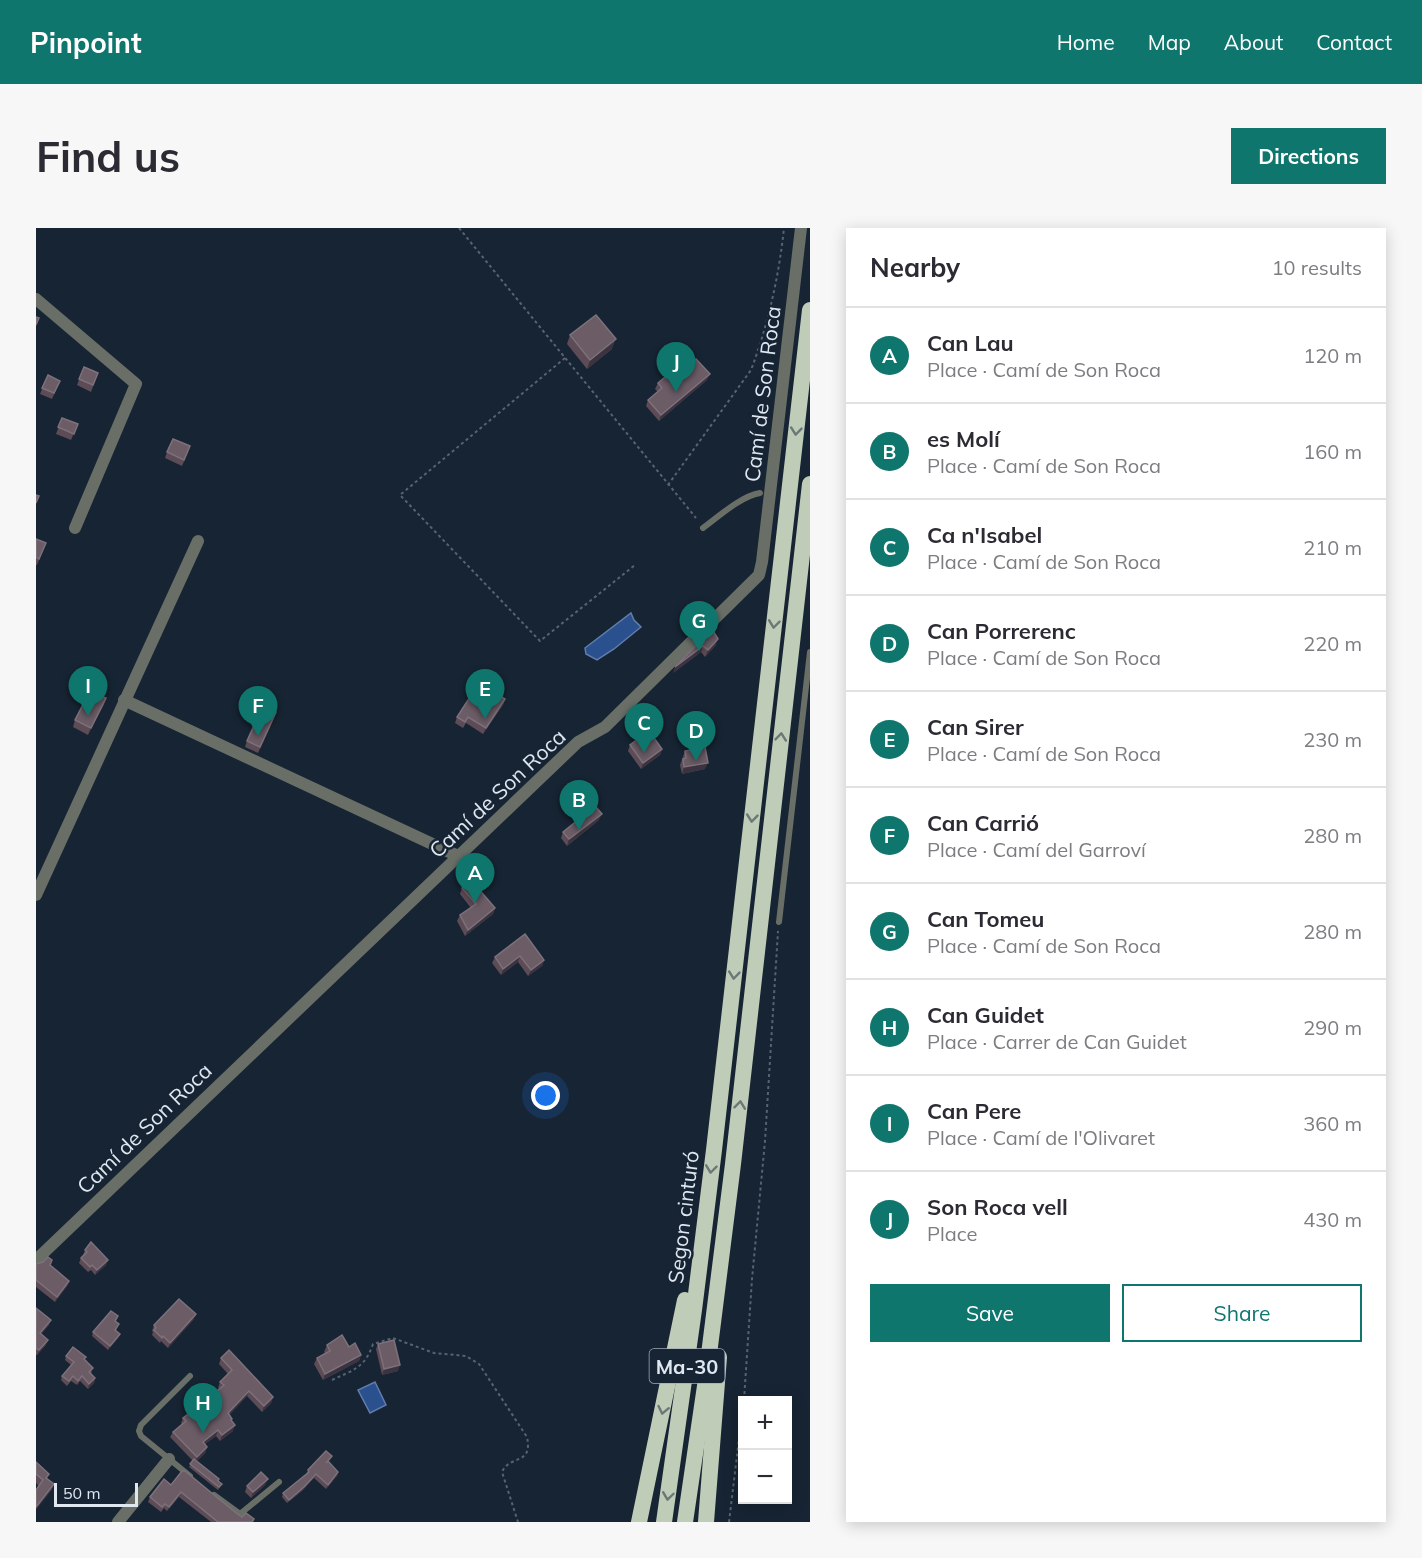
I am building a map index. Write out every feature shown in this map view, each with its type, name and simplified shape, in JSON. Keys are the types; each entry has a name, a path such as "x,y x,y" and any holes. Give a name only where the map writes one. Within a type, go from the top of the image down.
{"highway":[{"name":"Segon cinturó","path":"664,1522 706,1209 810,310"},
{"name":"Ma-30","path":"685,1522 725,1225 810,484"},
{"path":"639,1522 684,1308 692,1252 706,1209"},
{"path":"706,1522 718,1370 730,1261 725,1225"}],"street":[{"name":"Camí de Son Roca","path":"36,1260 578,742 605,727 759,575 801,228"},
{"path":"36,299 136,384 75,528"},
{"path":"36,895 198,541"},
{"path":"124,700 458,856"},
{"path":"118,1522 169,1459"}],"lane":[{"path":"703,528 753,494 760,493"},
{"path":"779,922 810,652"},
{"path":"190,1376 141,1425 139,1431 141,1436 194,1480"},
{"path":"211,1493 240,1514 279,1482"}],"path":[{"path":"459,228 696,518"},
{"path":"668,485 751,370 780,266 784,228"},
{"path":"565,357 400,495 540,641 635,565"},
{"path":"744,1396 752,1279 765,1141 779,922"},
{"path":"332,1380 363,1365 373,1344 393,1338 434,1353 466,1356 473,1359 479,1364 527,1437 528,1451 525,1456 508,1465 502,1472 518,1522"},
{"path":"729,1522 738,1447"}],"water":[{"path":"631,613 641,627 597,660 586,654 585,648"},
{"path":"375,1382 386,1405 370,1413 358,1390"}],"building":[{"path":"596,315 616,339 590,360 570,335"},
{"path":"687,358 691,363 696,359 710,374 661,415 648,400 662,388 658,383"},
{"path":"84,367 98,373 93,385 79,379"},
{"path":"48,375 60,381 54,393 42,388"},
{"path":"62,418 78,424 74,434 58,427"},
{"path":"173,439 190,446 184,460 167,452"},
{"path":"36,539 46,543 39,559 36,557"},
{"path":"712,629 718,639 708,650 703,646 675,667"},
{"path":"90,691 106,698 91,728 75,720"},
{"path":"493,691 505,699 486,728 468,717 465,722 457,717 470,697 483,706"},
{"path":"268,708 276,712 260,747 247,741 261,710 266,713"},
{"path":"649,731 662,749 643,763 630,745"},
{"path":"705,747 708,763 684,767 685,751"},
{"path":"595,806 602,814 569,839 563,832"},
{"path":"470,879 495,908 468,930 460,915 476,904 462,888"},
{"path":"525,934 544,960 531,970 520,956 503,969 495,957"},
{"path":"91,1242 108,1260 97,1270 81,1258 87,1252 85,1250"},
{"path":"48,1257 52,1260 50,1265 69,1281 57,1297 36,1280 36,1264"},
{"path":"179,1299 196,1314 170,1343 154,1330 156,1328 154,1325"},
{"path":"36,1308 51,1320 40,1333 48,1340 39,1350 36,1348"},
{"path":"111,1311 118,1316 115,1321 119,1324 115,1330 120,1334 110,1346 93,1332"},
{"path":"342,1335 349,1347 355,1343 361,1355 325,1374 317,1358 330,1351 327,1345"},
{"path":"394,1340 400,1365 384,1369 378,1344"},
{"path":"73,1347 86,1357 84,1359 93,1368 89,1372 95,1378 89,1384 82,1376 78,1381 73,1376 69,1381 62,1376 74,1362 66,1356"},
{"path":"229,1350 273,1397 264,1406 249,1391 228,1413 235,1425 222,1435 218,1430 203,1442 207,1447 197,1457 173,1432 186,1421 183,1418 197,1407 200,1411 214,1400 211,1396 224,1385 220,1382 232,1370 221,1358"},
{"path":"326,1451 332,1456 326,1463 328,1461 338,1472 328,1485 316,1474 289,1500 283,1493 309,1472 308,1470"},
{"path":"194,1459 219,1479 218,1481 222,1484 219,1487 190,1464"},
{"path":"36,1462 49,1474 46,1478 54,1484 36,1507 36,1490 43,1480 36,1474"},
{"path":"182,1471 185,1471 242,1517 246,1513 254,1519 252,1522 218,1522 181,1492 169,1507 165,1504 162,1507 150,1497 164,1479 171,1485"},
{"path":"261,1472 268,1479 253,1492 247,1486"}],"place":[{"name":"Son Roca vell","path":"676,392"},
{"name":"Can Tomeu","path":"699,651"},
{"name":"Can Pere","path":"88,716"},
{"name":"Can Sirer","path":"485,719"},
{"name":"Can Carrió","path":"258,736"},
{"name":"Ca n'Isabel","path":"644,753"},
{"name":"Can Porrerenc","path":"696,761"},
{"name":"es Molí","path":"579,830"},
{"name":"Can Lau","path":"475,903"},
{"name":"Can Guidet","path":"203,1433"}]}
